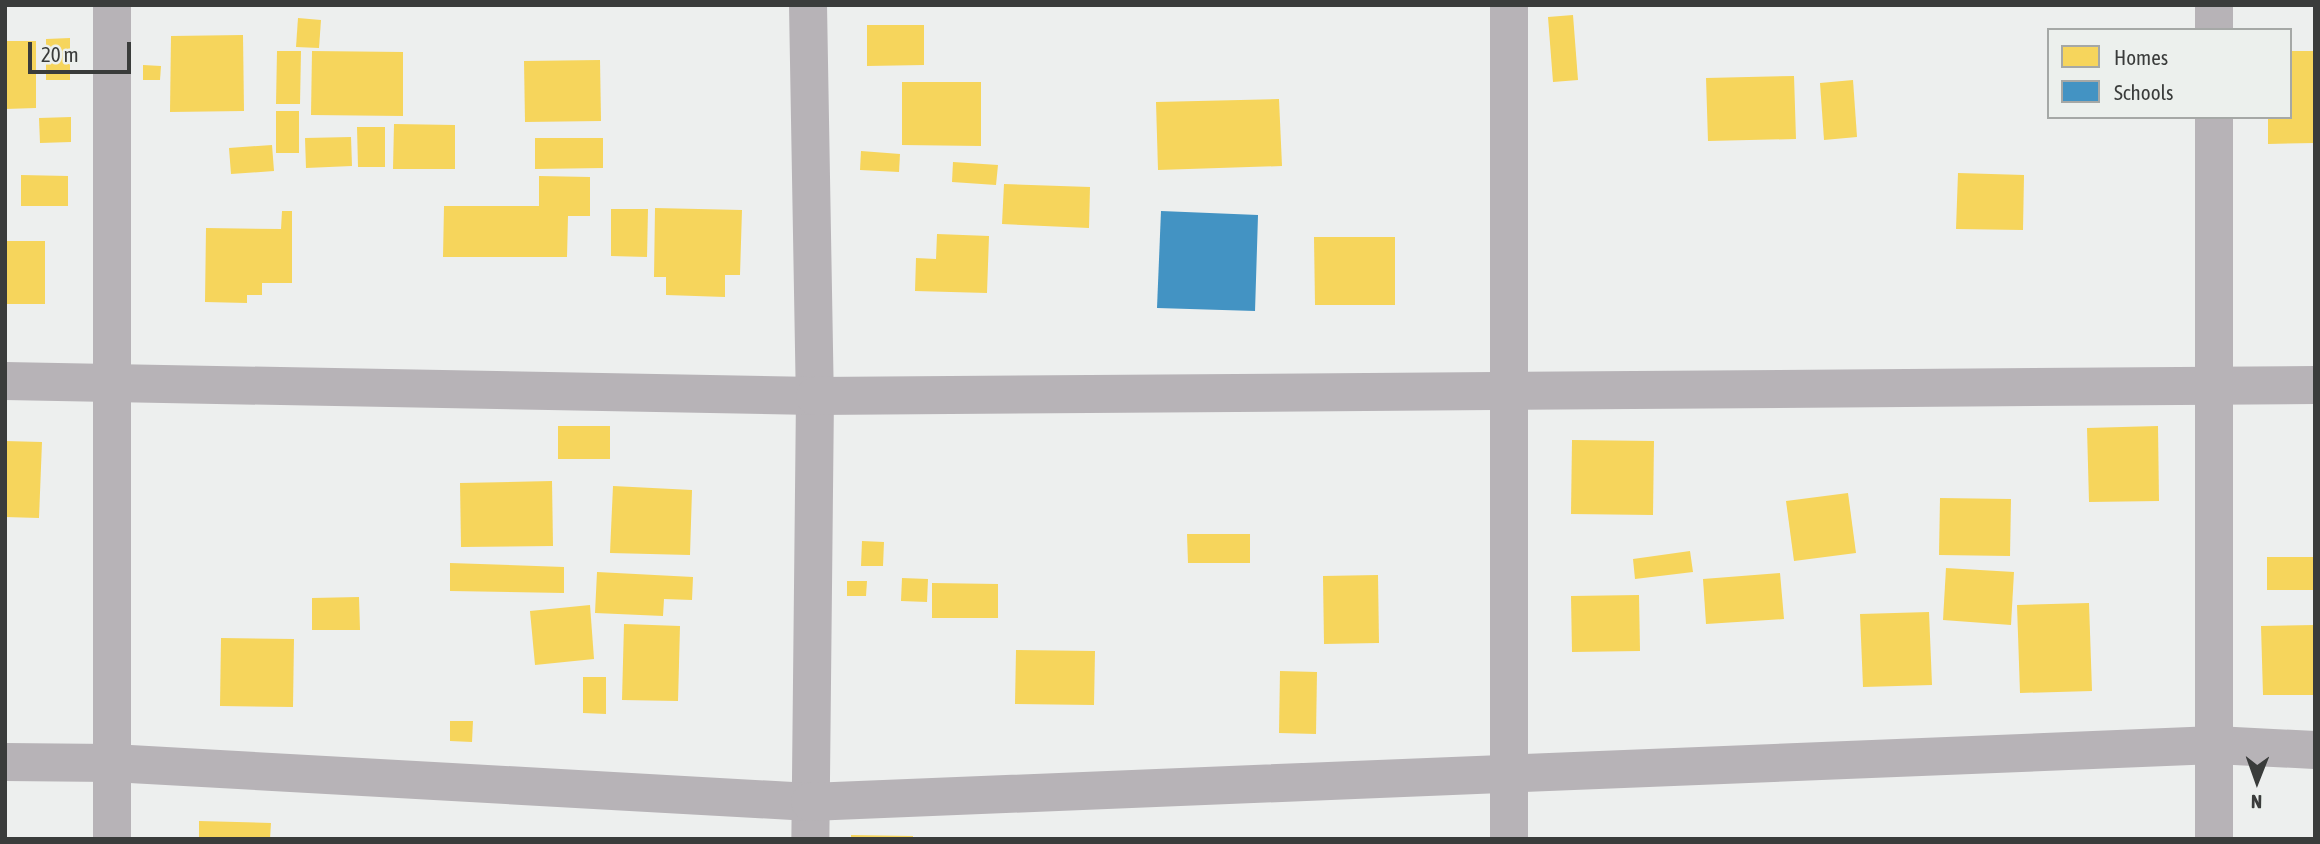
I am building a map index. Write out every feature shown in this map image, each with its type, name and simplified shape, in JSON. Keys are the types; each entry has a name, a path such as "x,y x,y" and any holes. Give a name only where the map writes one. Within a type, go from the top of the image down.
{"street":[{"path":"112,5 112,839"},
{"path":"807,5 815,396 810,839"},
{"path":"1508,839 1509,5"},
{"path":"2214,5 2214,28"},
{"path":"2214,119 2214,839"},
{"path":"5,381 815,396 1509,388 2315,385"},
{"path":"5,762 112,763 810,802 2216,745 2315,750"}],"building: Homes":[{"path":"1573,15 1578,80 1553,82 1548,17"},
{"path":"298,18 321,20 319,48 296,47"},
{"path":"867,25 924,25 924,65 867,66"},
{"path":"243,35 244,111 170,112 171,36"},
{"path":"70,38 70,80 46,80 46,39"},
{"path":"5,41 36,41 36,108 5,109"},
{"path":"277,51 301,51 300,104 276,104"},
{"path":"312,51 403,52 403,116 311,115"},
{"path":"2292,51 2315,51 2315,143 2268,144 2268,119 2292,119"},
{"path":"600,60 601,121 525,122 524,61"},
{"path":"143,65 161,66 160,80 143,80"},
{"path":"1794,76 1796,139 1708,141 1706,78"},
{"path":"1853,80 1857,137 1824,140 1820,83"},
{"path":"902,82 981,82 981,146 902,145"},
{"path":"1279,99 1282,166 1158,170 1156,102"},
{"path":"276,111 299,111 299,153 276,153"},
{"path":"71,117 71,142 40,143 39,118"},
{"path":"394,124 455,125 455,169 393,169"},
{"path":"357,127 385,127 385,167 358,167"},
{"path":"351,137 352,166 306,168 305,138"},
{"path":"535,138 603,138 603,168 535,169"},
{"path":"272,145 274,171 231,174 229,148"},
{"path":"861,151 900,154 899,172 860,170"},
{"path":"953,162 998,165 996,185 952,182"},
{"path":"1958,173 2024,175 2023,230 1956,229"},
{"path":"21,175 68,176 68,206 21,206"},
{"path":"539,176 590,177 590,216 568,216 567,257 443,257 444,206 539,206"},
{"path":"1004,184 1090,187 1089,228 1002,224"},
{"path":"655,208 742,210 740,275 725,275 725,297 666,295 666,277 654,277"},
{"path":"611,209 648,209 647,257 611,256"},
{"path":"282,211 292,211 292,283 262,283 262,295 247,295 247,303 205,302 206,228 281,229"},
{"path":"937,234 989,236 987,293 915,291 916,258 936,259"},
{"path":"1314,237 1395,237 1395,305 1315,305"},
{"path":"5,241 45,241 45,304 5,304"},
{"path":"558,426 610,426 610,459 558,459"},
{"path":"2158,426 2159,501 2089,502 2087,428"},
{"path":"1572,440 1654,441 1653,515 1571,514"},
{"path":"5,441 42,442 39,518 5,517"},
{"path":"552,481 553,546 461,547 460,483"},
{"path":"613,486 692,490 690,555 610,553"},
{"path":"1848,493 1856,553 1794,561 1786,501"},
{"path":"1940,498 2011,499 2010,556 1939,555"},
{"path":"1187,534 1250,534 1250,563 1188,563"},
{"path":"862,541 884,542 883,566 861,566"},
{"path":"1690,551 1693,572 1635,579 1633,559"},
{"path":"2267,557 2315,557 2315,590 2267,590"},
{"path":"450,563 564,567 564,593 450,591"},
{"path":"1946,568 2014,572 2011,625 1943,620"},
{"path":"597,572 693,577 692,600 664,599 663,616 595,613"},
{"path":"1780,573 1784,619 1706,624 1703,579"},
{"path":"1378,575 1379,643 1324,644 1323,576"},
{"path":"902,578 928,579 927,602 901,601"},
{"path":"847,581 867,581 866,596 847,596"},
{"path":"932,583 998,584 998,618 932,618"},
{"path":"1639,595 1640,651 1572,652 1571,596"},
{"path":"359,597 360,630 312,630 312,598"},
{"path":"2089,603 2092,691 2020,693 2017,605"},
{"path":"590,605 594,659 535,665 530,611"},
{"path":"1929,612 1932,685 1863,687 1860,614"},
{"path":"624,624 680,626 678,701 622,700"},
{"path":"2315,625 2315,695 2263,695 2261,626"},
{"path":"221,638 294,639 293,707 220,706"},
{"path":"1016,650 1095,651 1094,705 1015,704"},
{"path":"1280,671 1317,672 1316,734 1279,733"},
{"path":"583,677 606,677 606,714 583,713"},
{"path":"450,721 473,721 472,742 450,741"},
{"path":"199,821 271,823 270,839 199,839"},
{"path":"851,835 913,836 913,839 851,839"}],"building: Schools":[{"path":"1161,211 1258,215 1255,311 1157,308"}]}
